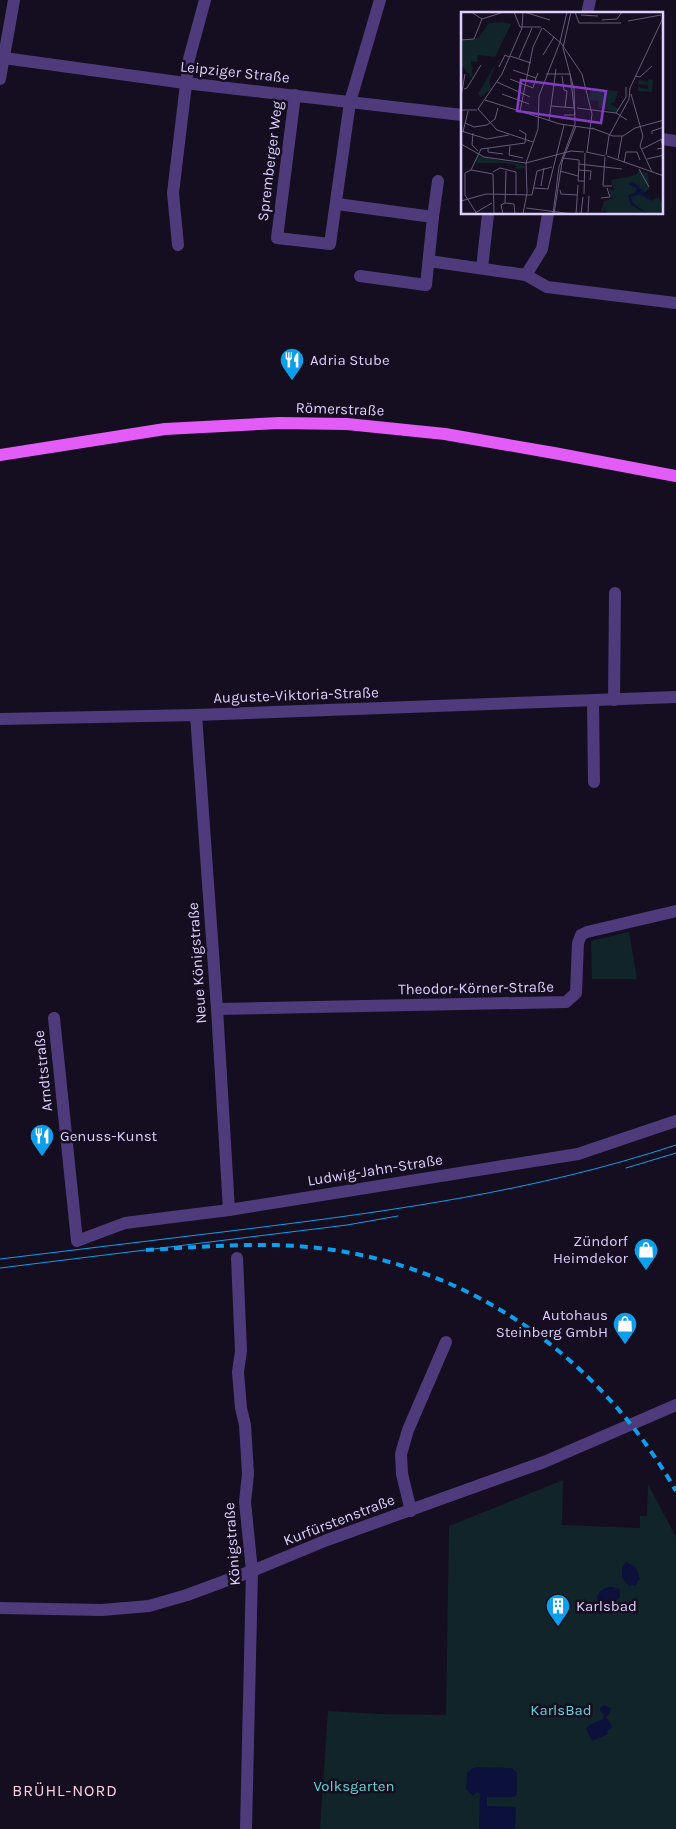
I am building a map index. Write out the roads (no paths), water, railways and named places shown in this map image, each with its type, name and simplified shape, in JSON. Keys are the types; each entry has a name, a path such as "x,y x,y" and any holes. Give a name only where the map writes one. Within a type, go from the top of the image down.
{"main road":[{"name":"Römerstraße","path":"0,455 165,429 270,424 347,424 444,434 554,452 676,476"}],"street":[{"path":"0,80 14,0"},
{"path":"178,245 174,220 173,193 185,83 189,59 205,0"},
{"path":"380,0 350,102 336,204 433,217"},
{"name":"Leipziger Straße","path":"4,58 185,83 461,115"},
{"name":"Spremberger Weg","path":"295,95 277,238 330,244 336,204"},
{"path":"360,276 426,285 438,181"},
{"path":"482,268 488,215"},
{"path":"526,275 542,249 548,215"},
{"path":"429,261 526,275 547,287 676,303"},
{"path":"614,700 615,593"},
{"name":"Auguste-Viktoria-Straße","path":"0,719 676,698"},
{"path":"594,700 594,782"},
{"name":"Neue Königstraße","path":"196,714 229,1210"},
{"name":"Theodor-Körner-Straße","path":"217,1009 566,1002 576,993 578,943 581,936 587,932 676,910"},
{"name":"Arndtstraße","path":"54,1018 77,1241"},
{"name":"Ludwig-Jahn-Straße","path":"77,1241 125,1223 229,1210 578,1154 676,1121"},
{"name":"Königstraße","path":"237,1258 241,1351 238,1372 241,1408 245,1425 248,1474 244,1502 252,1571 246,1829"},
{"path":"411,1511 402,1474 400,1454 408,1430 446,1342"},
{"name":"Kurfürstenstraße","path":"0,1608 102,1610 149,1606 186,1595 252,1571 327,1540 544,1462 676,1405"}],"tram line":[{"path":"0,1259 410,1207 571,1175 676,1145"},
{"path":"626,1168 676,1153"},
{"path":"0,1268 347,1225 398,1216"}],"railway":[{"path":"146,1250 248,1245 309,1247 367,1256 422,1272 474,1295 522,1324 567,1358 608,1398 645,1442 676,1491"}],"place":[{"name":"Adria Stube","path":"292,381"},
{"name":"Genuss-Kunst","path":"42,1157"},
{"name":"Zündorf Heimdekor","path":"646,1271"},
{"name":"Autohaus Steinberg GmbH","path":"625,1345"},
{"name":"Karlsbad","path":"558,1627"}],"district":[{"name":"BRÜHL-NORD","path":"65,1790"}],"park label":[{"name":"KarlsBad","path":"561,1710"},
{"name":"Volksgarten","path":"354,1786"}]}
